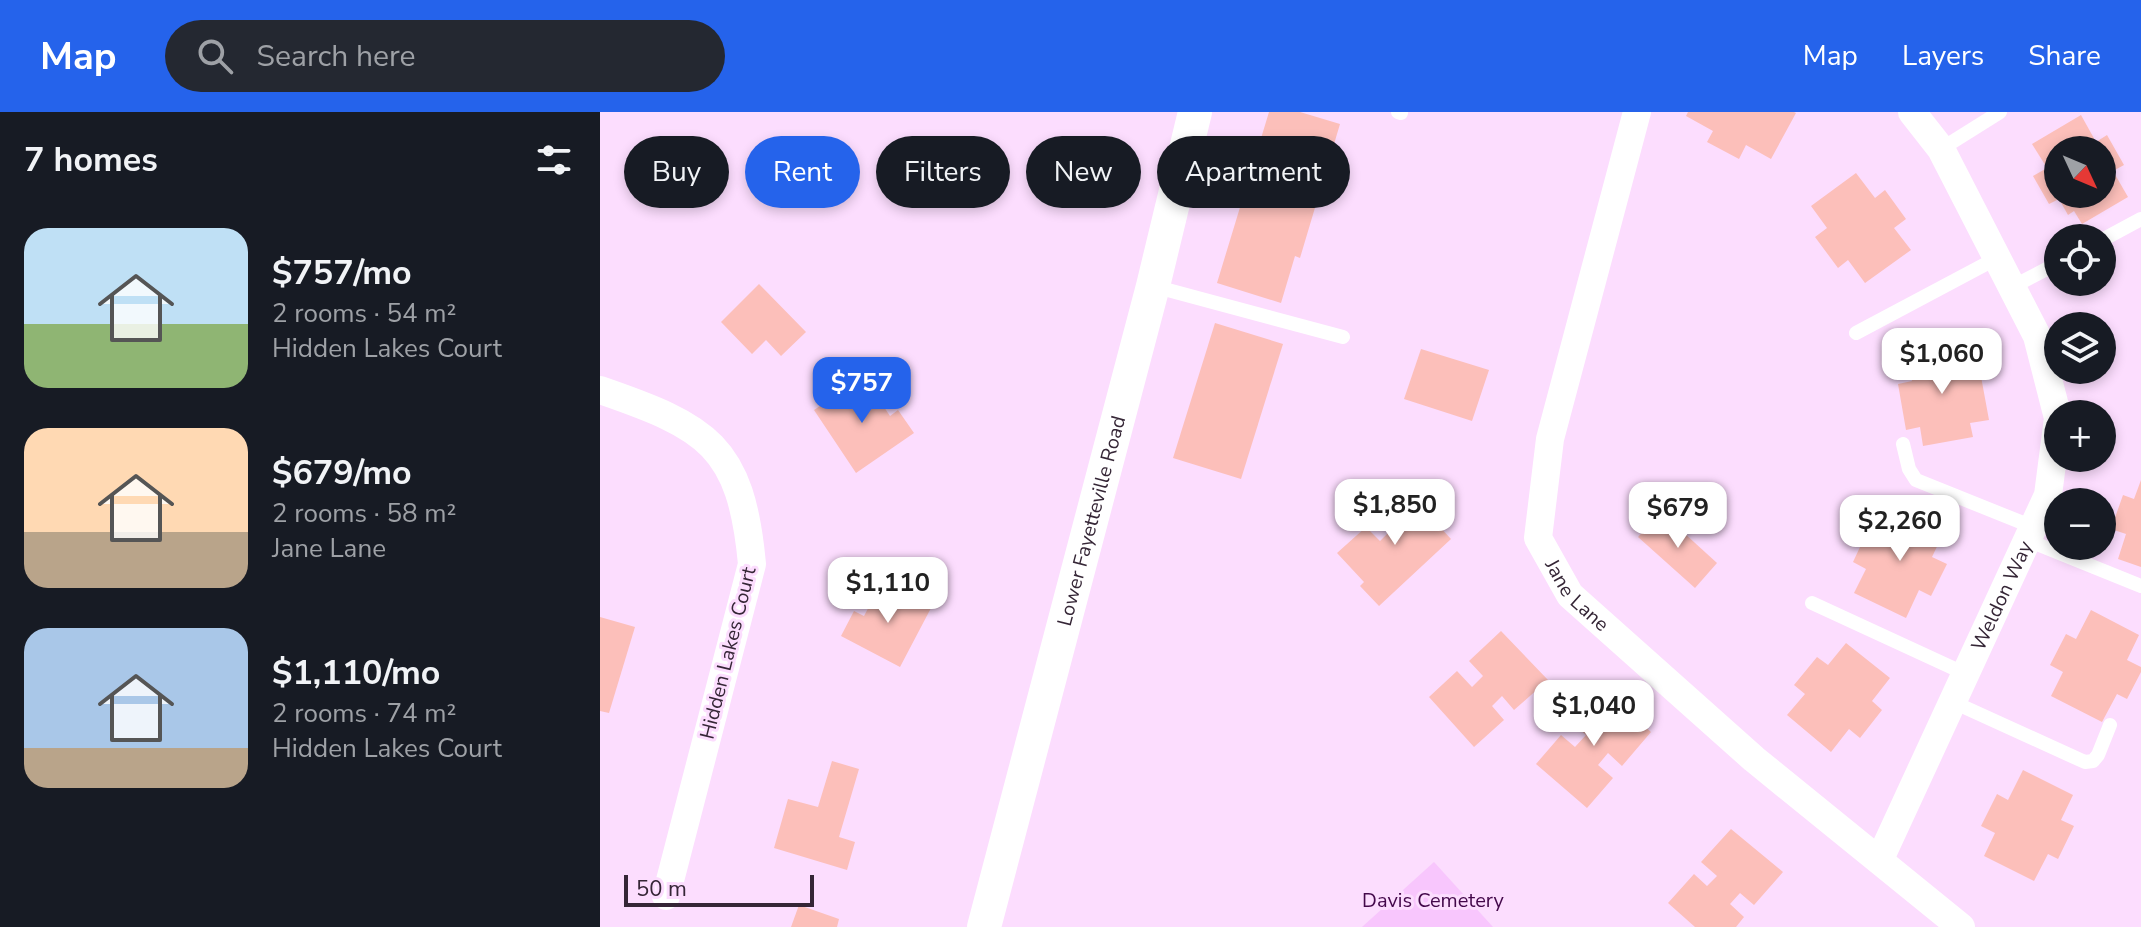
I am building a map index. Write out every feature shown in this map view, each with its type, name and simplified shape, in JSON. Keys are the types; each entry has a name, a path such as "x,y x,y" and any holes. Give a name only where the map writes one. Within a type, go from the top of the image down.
{"street":[{"name":"Lower Fayetteville Road","path":"984,927 1153,286 1195,112"},
{"name":"Jane Lane","path":"1637,112 1550,439 1538,538 1570,595 1754,759 1961,927"},
{"name":"Weldon Way","path":"1880,859 2048,495 2058,418 2037,336 1941,149 1912,112"},
{"name":"Hidden Lakes Court","path":"600,390 661,412 708,440 735,479 748,522 752,564 666,896"}],"lane":[{"path":"1941,149 2000,112"},
{"path":"2116,232 2141,219"},
{"path":"1856,333 1997,258"},
{"path":"2012,287 2044,270"},
{"path":"1153,286 1343,337"},
{"path":"1903,444 1909,469 1916,480 2141,586"},
{"path":"1812,603 1966,674"},
{"path":"1953,702 2085,762 2093,761 2098,755 2110,725"}],"green space":[{"name":"Davis Cemetery","path":"1434,862 1493,927 1362,927"}],"building":[{"path":"1269,112 1300,112 1340,124 1336,136 1262,136"},
{"path":"1688,112 1796,113 1771,159 1746,145 1739,159 1707,142 1713,131 1686,116"},
{"path":"2081,115 2093,136 2046,136"},
{"path":"2044,137 2044,163 2032,144"},
{"path":"2116,151 2124,165 2116,169"},
{"path":"2044,170 2044,195 2033,176"},
{"path":"1856,173 1875,198 1885,190 1906,219 1894,228 1911,250 1865,283 1848,260 1838,268 1815,237 1827,228 1811,206"},
{"path":"2116,176 2128,197 2116,204"},
{"path":"1240,208 1315,208 1300,258 1295,256 1281,303 1217,283"},
{"path":"2064,208 2109,208 2082,224 2074,211 2068,215"},
{"path":"759,284 806,332 781,356 766,340 752,354 721,322"},
{"path":"1215,323 1283,344 1241,479 1173,458"},
{"path":"1962,344 1968,374 1980,371 1989,420 1970,423 1973,437 1923,446 1920,427 1906,430 1898,384 1912,381 1907,353"},
{"path":"1421,349 1489,370 1472,421 1404,399"},
{"path":"864,377 890,416 898,410 914,433 856,473 814,410"},
{"path":"2141,480 2141,567 2118,559 2126,534 2116,531 2116,515 2123,495 2134,499"},
{"path":"1410,485 1430,507 1425,511 1451,539 1379,606 1360,586 1364,582 1337,553 1366,527 1380,541 1390,531 1377,516"},
{"path":"1894,508 1944,532 1932,557 1947,564 1931,596 1919,590 1906,618 1854,593 1866,569 1853,562 1868,530 1880,536"},
{"path":"1661,512 1717,563 1695,588 1638,537"},
{"path":"882,582 931,608 900,667 841,636 854,611 864,616"},
{"path":"2091,610 2139,635 2127,660 2141,667 2141,672 2127,699 2117,694 2102,722 2051,696 2063,672 2050,665 2066,634 2076,639"},
{"path":"600,617 635,627 609,713 600,711"},
{"path":"1501,631 1548,680 1514,710 1502,696 1492,706 1504,720 1474,747 1429,697 1457,671 1472,687 1483,676 1469,661"},
{"path":"1846,643 1890,678 1872,701 1882,710 1860,738 1849,729 1831,752 1787,715 1805,694 1794,685 1817,657 1828,665"},
{"path":"1600,688 1651,732 1622,766 1608,753 1598,765 1613,778 1587,808 1536,764 1561,735 1575,747 1586,735 1571,722"},
{"path":"832,761 859,769 839,837 855,842 847,870 774,848 788,799 818,807"},
{"path":"2023,770 2073,795 2061,820 2074,826 2058,859 2048,854 2034,881 1984,856 1995,833 1981,826 1997,794 2008,800"},
{"path":"1731,829 1783,872 1754,905 1740,893 1730,904 1744,917 1736,927 1695,927 1668,903 1694,874 1707,886 1717,876 1701,862"},
{"path":"799,905 839,919 837,927 791,927"}]}
